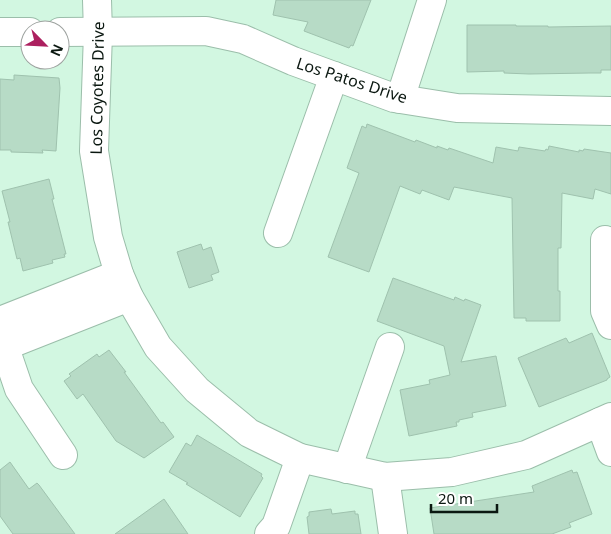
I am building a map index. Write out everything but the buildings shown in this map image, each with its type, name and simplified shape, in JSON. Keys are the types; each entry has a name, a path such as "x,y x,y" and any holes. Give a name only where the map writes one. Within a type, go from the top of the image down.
{"street":[{"name":"Los Coyotes Drive","path":"98,0 94,151 108,237 124,286 158,347 197,390 249,433 300,458 386,477 452,472 526,455 606,420"},
{"path":"400,98 432,0"},
{"name":"Los Patos Drive","path":"70,32 206,31 243,40 293,61 394,98 457,108 611,111"},
{"path":"0,32 20,32"},
{"path":"278,232 334,76"},
{"path":"605,240 605,311 611,325"},
{"path":"62,455 18,389 1,337 124,286"},
{"path":"347,469 390,347"},
{"path":"606,420 611,452"},
{"path":"269,534 276,526 300,458"},
{"path":"386,477 393,534"}]}
